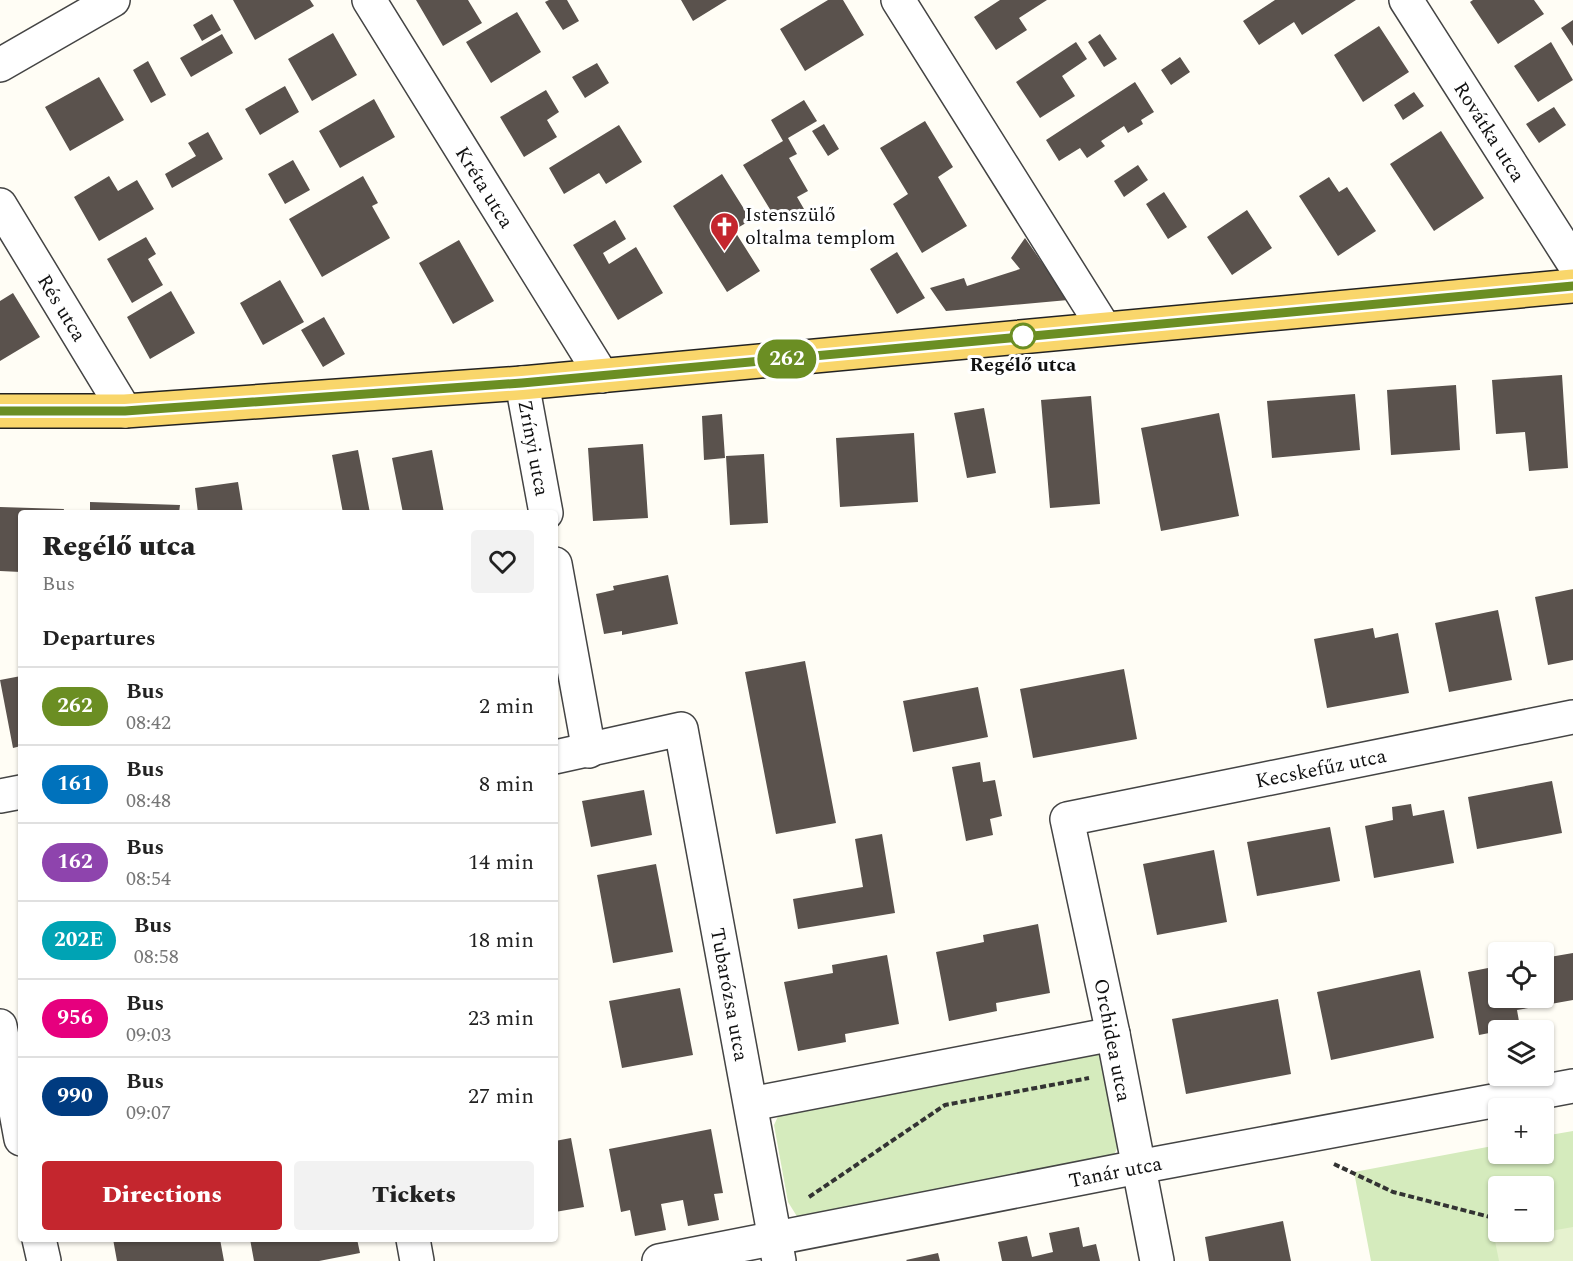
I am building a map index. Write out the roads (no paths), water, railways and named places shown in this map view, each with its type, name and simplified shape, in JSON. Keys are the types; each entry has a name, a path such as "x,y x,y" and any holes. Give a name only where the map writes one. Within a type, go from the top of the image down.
{"main road":[{"name":"Zrínyi utca","path":"0,411 125,411 522,383 1573,286"}],"street":[{"path":"0,65 113,0"},
{"name":"Kréta utca","path":"369,0 602,376"},
{"path":"898,0 1104,328"},
{"name":"Rovátka utca","path":"1406,0 1573,262"},
{"name":"Rés utca","path":"0,205 125,411"},
{"name":"Zrínyi utca","path":"522,383 545,510"},
{"path":"558,580 589,751 558,756"},
{"name":"Kecskefűz utca","path":"1067,819 1573,717"},
{"name":"Tubarózsa utca","path":"589,751 681,729 777,1249"},
{"path":"0,796 18,793"},
{"name":"Orchidea utca","path":"1067,819 1113,1034 1157,1261"},
{"path":"0,1026 18,1123"},
{"path":"751,1104 1113,1034"},
{"name":"Tanár utca","path":"659,1261 777,1249 1138,1167 1573,1086"},
{"path":"40,1242 44,1261"},
{"path":"414,1242 417,1261"}],"place":[{"name":"Istenszülő oltalma templom","path":"724,252"},
{"name":"Regélő utca","path":"1023,336"}]}
